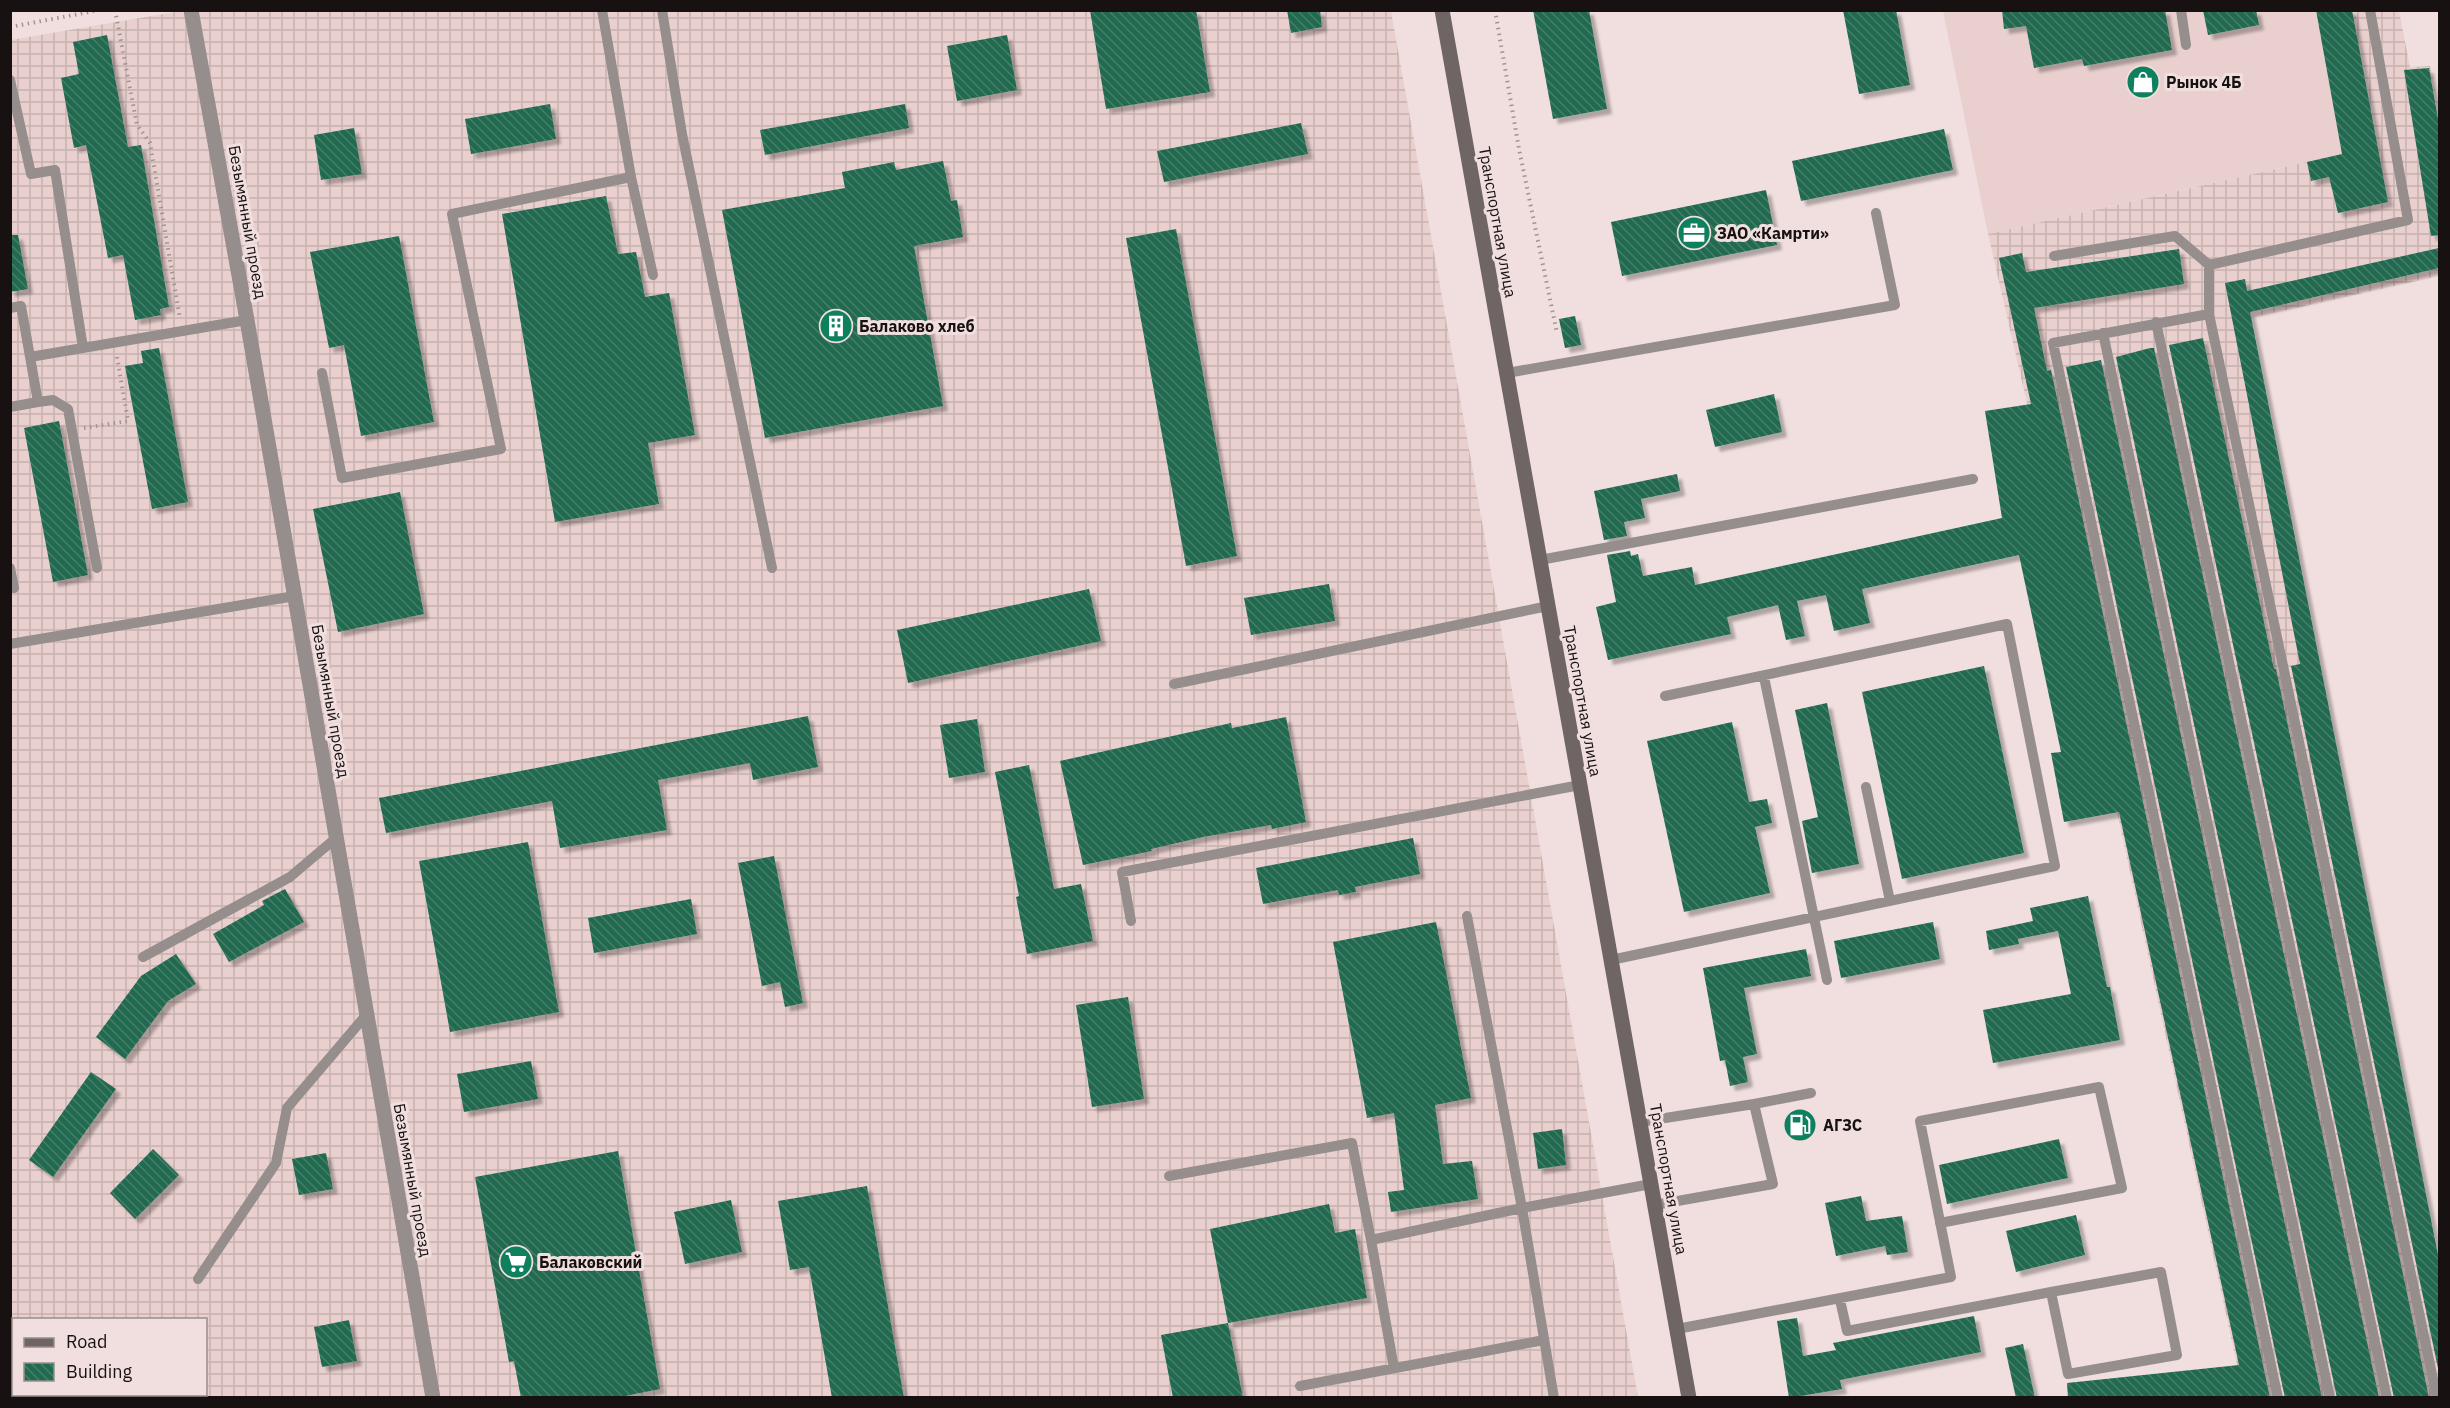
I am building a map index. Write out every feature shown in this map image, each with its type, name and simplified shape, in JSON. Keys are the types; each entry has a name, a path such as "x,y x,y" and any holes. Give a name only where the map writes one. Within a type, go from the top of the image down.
{"main road":[{"name":"Транспортная улица","path":"1442,10 1689,1398"}],"street":[{"name":"Безымянный проезд","path":"191,10 247,320 433,1398"}],"lane":[{"path":"602,10 630,177 653,275"},
{"path":"662,10 682,134 772,568"},
{"path":"2181,10 2186,45"},
{"path":"2209,264 2408,220 2370,10"},
{"path":"10,80 31,174 55,170 83,348"},
{"path":"322,373 342,478 501,449 452,214 630,177"},
{"path":"1507,373 1895,305 1876,213"},
{"path":"2054,256 2175,236 2209,264"},
{"path":"2209,264 2209,314 2437,1398"},
{"path":"10,308 21,306 38,402"},
{"path":"2209,314 2053,343 2278,1398"},
{"path":"30,357 247,320"},
{"path":"2157,322 2387,1398"},
{"path":"2103,333 2330,1398"},
{"path":"10,407 53,400 68,409 97,568"},
{"path":"1540,560 1973,479"},
{"path":"10,568 14,588"},
{"path":"10,644 295,596"},
{"path":"1174,684 1548,606"},
{"path":"1611,960 2055,866 2007,624 1764,677 1665,696"},
{"path":"1764,677 1827,980"},
{"path":"1131,921 1122,872 1580,785"},
{"path":"1866,787 1890,901"},
{"path":"143,957 290,876 336,838"},
{"path":"1467,916 1522,1208 1554,1398"},
{"path":"198,1279 276,1163 287,1108 366,1014"},
{"path":"1677,1329 1840,1300 1951,1277 1940,1224 1920,1121 2099,1087 2122,1188 1940,1224"},
{"path":"1640,1122 1811,1093"},
{"path":"1655,1204 1773,1184 1754,1104"},
{"path":"1169,1176 1352,1143 1394,1368"},
{"path":"1371,1240 1651,1184"},
{"path":"1840,1300 1847,1331 2051,1292 2161,1272 2177,1355 2068,1374 2051,1292"},
{"path":"1300,1386 1544,1340"}],"path":[{"path":"10,27 100,10"},
{"path":"115,10 137,125 150,143 182,332"},
{"path":"1495,10 1519,149 1557,333"},
{"path":"72,430 128,421 115,343"}],"shaded area":[{"path":"187,10 1391,11 1638,1397 11,1397 11,40"},
{"name":"Рынок 4Б","path":"1943,11 2316,11 2342,154 1988,234"},
{"path":"2316,11 2399,11 2410,67 2430,66 2440,111 2439,276 2251,318 2439,1260 2439,1397 2244,1397 2052,512 1988,234 2342,154"}],"building":[{"path":"1090,10 1196,10 1210,92 1106,109"},
{"path":"1287,10 1320,10 1322,27 1291,33"},
{"path":"1533,10 1589,10 1607,109 1553,119"},
{"path":"1843,10 1896,10 1910,85 1859,94"},
{"path":"2002,10 2165,10 2172,50 2084,66 2082,59 2034,68 2026,26 2004,29"},
{"path":"2203,10 2256,10 2259,25 2208,35"},
{"path":"2316,10 2352,10 2388,202 2338,213 2329,177 2311,181 2307,162 2342,154"},
{"path":"107,35 128,147 141,145 169,307 160,309 161,315 135,320 123,255 108,258 86,145 74,148 61,78 79,74 73,42"},
{"path":"1007,35 1017,90 957,101 947,46"},
{"path":"2429,68 2439,125 2439,235 2431,236 2404,70"},
{"path":"550,104 556,139 471,154 465,119"},
{"path":"905,104 909,128 765,155 760,130"},
{"path":"1301,123 1308,154 1164,182 1157,151"},
{"path":"354,128 362,174 321,180 314,135"},
{"path":"1944,129 1953,170 1801,201 1792,161"},
{"name":"Балаково хлеб","path":"943,161 951,201 957,200 963,237 914,246 943,406 765,438 722,210 845,188 842,172 894,162 896,170"},
{"name":"ЗАО «Камрти»","path":"1766,190 1777,245 1622,276 1611,222"},
{"path":"606,196 618,254 636,252 645,297 669,293 695,435 648,443 659,504 555,522 502,214"},
{"path":"1176,229 1237,556 1186,566 1126,238"},
{"path":"10,235 18,235 28,289 10,292"},
{"path":"399,236 434,422 361,436 344,345 329,348 310,252"},
{"path":"2439,248 2439,268 2250,312 2439,1260 2439,1373 2291,666 2300,664 2225,283 2245,279 2247,291"},
{"path":"2179,249 2184,284 2034,308 2047,371 2051,370 2270,1398 2068,1398 2067,1383 2239,1365 2119,812 2064,822 2051,753 2061,752 2019,555 1862,589 1870,623 1834,631 1826,595 1797,601 1805,636 1786,640 1778,605 1727,617 1731,634 1608,660 1596,607 1616,602 1607,555 1630,551 1631,556 1638,554 1643,576 1692,567 1695,585 2002,518 1985,411 2031,404 1999,258 2022,253 2026,272"},
{"path":"1575,316 1581,345 1565,348 1559,319"},
{"path":"2203,338 2274,669 2276,669 2429,1398 2394,1398 2169,345"},
{"path":"159,348 188,502 152,509 125,366 143,363 141,351"},
{"path":"2154,348 2379,1398 2337,1398 2116,357"},
{"path":"2101,360 2322,1398 2285,1398 2066,367"},
{"path":"1774,394 1782,432 1715,447 1706,410"},
{"path":"59,421 88,575 53,582 24,428"},
{"path":"1677,474 1680,491 1641,499 1645,518 1624,522 1627,536 1604,540 1594,491"},
{"path":"400,492 424,614 338,632 313,509"},
{"path":"1329,584 1335,621 1251,635 1244,598"},
{"path":"1089,589 1101,641 908,683 897,630"},
{"path":"1984,666 2024,853 1902,879 1862,692"},
{"path":"1827,703 1859,864 1812,873 1802,821 1818,817 1795,710"},
{"path":"808,716 818,767 753,780 750,763 658,780 667,830 560,848 552,801 386,833 379,798"},
{"path":"1286,717 1306,822 1272,829 1271,825 1203,837 1151,849 1152,851 1083,865 1060,761 1231,723 1232,728"},
{"path":"977,719 985,772 949,778 940,725"},
{"path":"1732,722 1749,802 1767,799 1772,823 1755,827 1770,893 1684,912 1647,741"},
{"path":"1029,765 1054,889 1081,884 1093,941 1027,954 1016,897 1019,896 995,772"},
{"path":"1413,838 1420,874 1355,887 1356,892 1339,895 1338,890 1263,904 1256,868"},
{"path":"528,842 559,1012 450,1032 419,861"},
{"path":"774,856 803,1003 785,1007 780,982 762,986 738,863"},
{"path":"285,889 304,922 229,962 213,934 264,905 262,901"},
{"path":"2088,896 2120,1040 1993,1063 1983,1010 2071,994 2058,931 2018,939 2019,944 1989,950 1986,931 2033,921 2030,908"},
{"path":"691,899 697,934 594,953 588,918"},
{"path":"1436,922 1471,1098 1435,1105 1443,1164 1472,1161 1478,1199 1391,1212 1388,1192 1404,1190 1394,1113 1367,1118 1333,942"},
{"path":"1933,922 1940,959 1841,978 1834,941"},
{"path":"1806,949 1811,976 1744,988 1757,1054 1743,1057 1748,1082 1730,1086 1725,1060 1720,1061 1703,968"},
{"path":"176,954 196,984 168,1001 125,1059 96,1037 141,976"},
{"path":"1128,997 1144,1099 1092,1107 1076,1005"},
{"path":"531,1061 538,1099 464,1112 457,1074"},
{"path":"91,1072 116,1089 53,1177 29,1160"},
{"path":"1562,1129 1566,1165 1538,1169 1533,1133"},
{"path":"2059,1139 2068,1178 1947,1204 1939,1165"},
{"path":"153,1149 179,1175 135,1219 110,1193"},
{"path":"618,1151 660,1389 615,1398 521,1398 514,1361 509,1362 475,1177"},
{"path":"326,1153 333,1189 299,1195 292,1159"},
{"path":"867,1186 904,1398 832,1398 809,1267 790,1270 778,1201"},
{"path":"1861,1196 1866,1221 1902,1216 1908,1252 1887,1255 1885,1246 1836,1256 1825,1203"},
{"path":"731,1200 742,1252 685,1264 674,1212"},
{"path":"1329,1204 1335,1233 1355,1229 1367,1298 1228,1323 1210,1229"},
{"path":"2076,1215 2085,1255 2016,1272 2006,1231"},
{"path":"1974,1316 1981,1352 1840,1380 1842,1389 1789,1398 1777,1321 1797,1318 1803,1356 1836,1350 1833,1343"},
{"path":"349,1320 357,1361 322,1367 314,1327"},
{"path":"1228,1323 1243,1398 1173,1398 1161,1335"},
{"path":"2023,1344 2035,1398 2016,1398 2005,1348"}],"place":[{"name":"Рынок 4Б","path":"2143,82"},
{"name":"ЗАО «Камрти»","path":"1694,233"},
{"name":"Балаково хлеб","path":"836,326"},
{"name":"АГЗС","path":"1800,1125"},
{"name":"Балаковский","path":"516,1262"}]}
